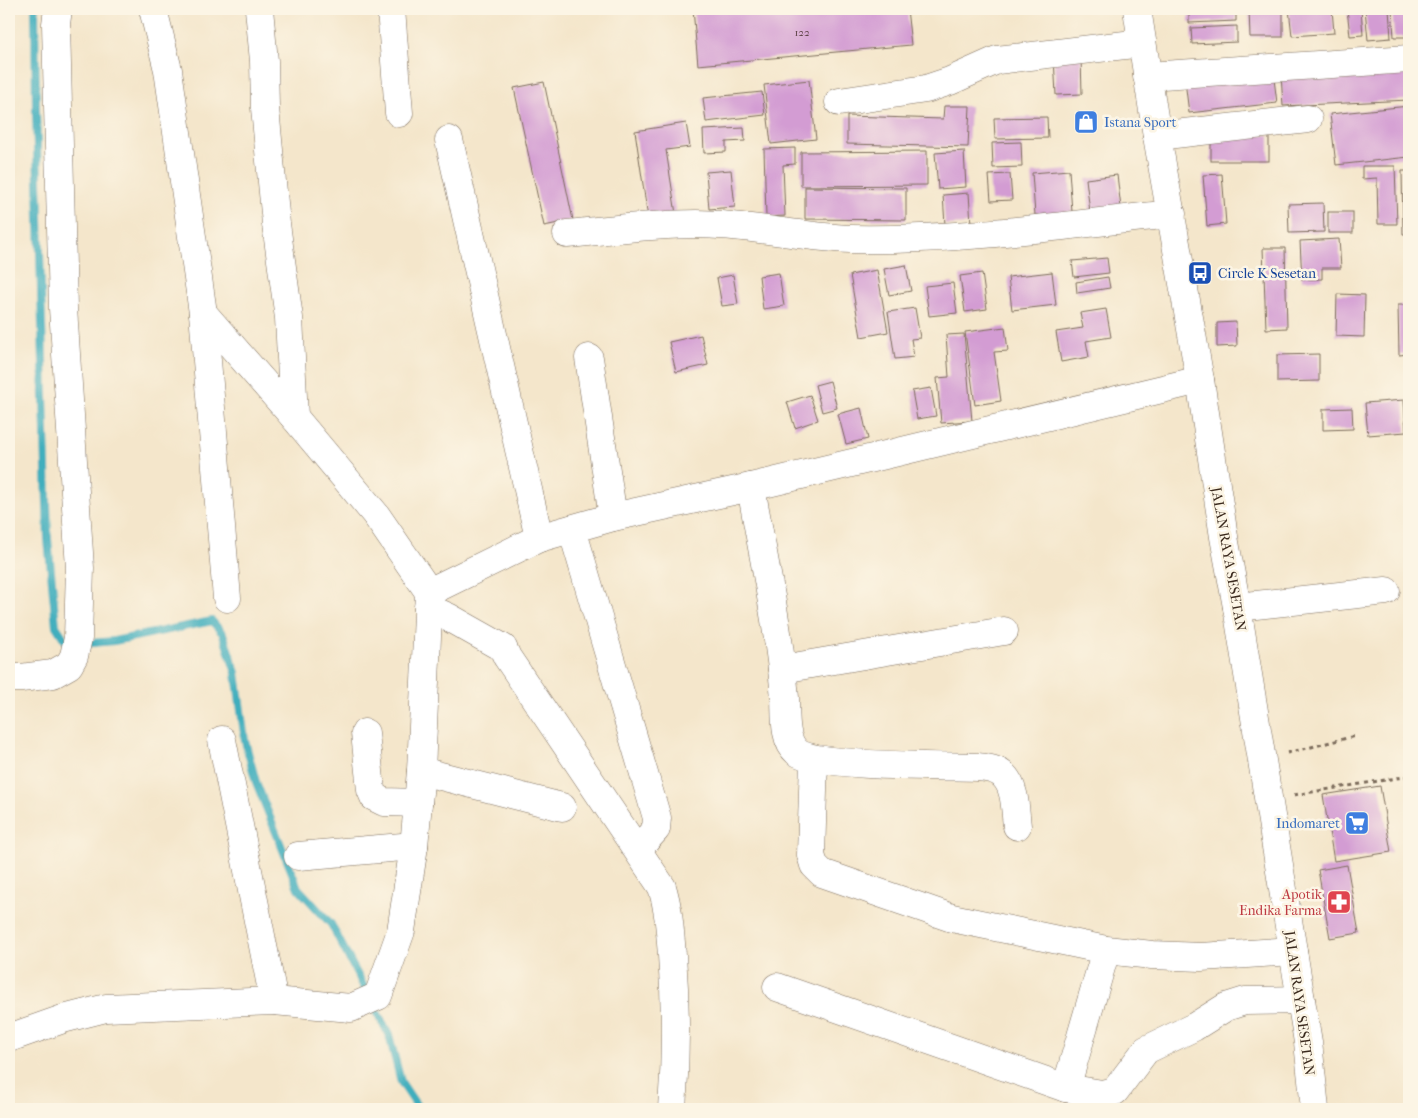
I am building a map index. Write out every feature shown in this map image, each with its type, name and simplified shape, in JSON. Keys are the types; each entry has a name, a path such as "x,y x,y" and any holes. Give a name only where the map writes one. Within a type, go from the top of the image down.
{"street":[{"path":"9,678 53,674 69,665 74,656 78,638 80,568 63,308 56,24 58,9"},
{"path":"153,9 168,70 203,313 227,598"},
{"path":"259,9 264,61 265,108 276,224 289,318 294,416"},
{"path":"391,9 399,113"},
{"name":"JALAN RAYA SESETAN","path":"1137,9 1157,136 1200,380 1224,537 1308,1042 1315,1109"},
{"path":"839,102 926,89 950,81 996,60 1142,43"},
{"path":"1147,76 1409,59"},
{"path":"1157,136 1308,119"},
{"path":"449,140 539,538"},
{"path":"567,234 696,224 745,226 786,233 850,238 939,238 1172,214"},
{"path":"203,313 294,416 376,514 429,600 448,617 503,648 662,887 668,908 674,982 675,1051 672,1109"},
{"path":"589,358 612,517"},
{"path":"429,600 539,538 612,517 751,487 1200,380"},
{"path":"751,487 782,669 788,740 797,752 814,759 867,763 978,766 993,769 1004,776 1012,791 1017,826"},
{"path":"572,529 657,818 656,829 638,849"},
{"path":"1237,607 1386,591"},
{"path":"9,1038 106,1008 274,1001 351,1008 378,996 401,931 414,846 421,770 429,600"},
{"path":"782,669 1004,631"},
{"path":"365,733 371,790 374,797 384,802 418,803"},
{"path":"222,740 274,1001"},
{"path":"814,759 811,854 814,865 822,873 952,918 1106,950 1152,955 1200,957 1293,951"},
{"path":"421,770 562,806"},
{"path":"298,856 414,846"},
{"path":"1066,1088 1106,950"},
{"path":"777,987 1066,1088 1102,1094 1115,1091 1146,1050 1194,1027 1226,1007 1245,1001 1301,1000"}],"path":[{"path":"1262,759 1355,736"},
{"path":"1268,799 1409,776"}],"building":[{"path":"693,9 907,9 911,45 698,65"},
{"path":"1236,9 1236,21 1189,23 1189,10"},
{"path":"1249,9 1283,9 1283,37 1250,37"},
{"path":"1289,9 1332,9 1334,33 1292,36"},
{"path":"1347,9 1361,9 1363,35 1350,36"},
{"path":"1365,9 1389,9 1391,38 1368,40"},
{"path":"1392,9 1409,9 1409,37 1394,37"},
{"path":"1237,26 1237,42 1192,44 1191,28"},
{"path":"1081,57 1082,94 1056,95 1054,58"},
{"path":"1409,67 1409,100 1283,106 1281,74"},
{"path":"1273,71 1277,103 1189,113 1185,81"},
{"path":"809,80 816,139 771,144 764,85"},
{"path":"544,82 573,220 544,226 514,88"},
{"path":"762,92 765,115 706,122 703,98"},
{"path":"944,106 970,106 968,147 847,144 847,116 943,119"},
{"path":"1409,106 1409,157 1336,165 1330,114"},
{"path":"1047,117 1048,138 995,139 994,118"},
{"path":"686,123 690,147 666,150 676,214 648,218 635,131"},
{"path":"744,128 745,141 726,142 726,152 704,153 703,130"},
{"path":"1211,135 1269,135 1269,161 1211,161"},
{"path":"1021,142 1022,167 993,168 992,143"},
{"path":"795,148 795,164 783,165 785,216 766,217 764,149"},
{"path":"927,151 927,185 801,186 801,152"},
{"path":"964,151 966,187 938,189 935,153"},
{"path":"1362,166 1395,166 1397,224 1378,224 1377,178 1362,179"},
{"path":"731,170 735,207 709,209 706,172"},
{"path":"1069,170 1072,212 1035,215 1032,173"},
{"path":"1402,171 1409,171 1409,234 1403,234"},
{"path":"1010,174 1012,200 991,201 989,175"},
{"path":"1222,174 1226,224 1207,226 1203,175"},
{"path":"1117,175 1121,208 1090,212 1086,179"},
{"path":"805,187 906,188 906,220 805,219"},
{"path":"969,193 971,224 945,225 943,195"},
{"path":"1323,203 1324,232 1289,233 1288,204"},
{"path":"1328,212 1353,212 1353,233 1328,233"},
{"path":"1339,239 1341,268 1322,268 1322,279 1302,280 1300,241"},
{"path":"1263,248 1285,248 1287,328 1266,329"},
{"path":"1107,258 1109,273 1074,277 1072,261"},
{"path":"906,265 911,291 889,295 884,269"},
{"path":"877,270 888,332 861,337 850,275"},
{"path":"1052,272 1056,305 1012,310 1008,277"},
{"path":"779,273 784,306 763,309 759,276"},
{"path":"982,273 987,309 965,312 960,276"},
{"path":"733,275 738,304 722,306 717,278"},
{"path":"1108,277 1110,288 1077,293 1076,282"},
{"path":"953,283 957,313 929,316 925,286"},
{"path":"1337,294 1365,295 1364,337 1336,336"},
{"path":"1398,305 1409,305 1409,354 1399,355"},
{"path":"915,308 920,338 911,339 914,357 895,359 888,312"},
{"path":"1106,309 1111,337 1086,341 1089,357 1061,362 1056,332 1083,328 1080,313"},
{"path":"1236,322 1237,346 1217,347 1217,323"},
{"path":"1005,327 1008,351 994,352 1001,401 975,405 965,332"},
{"path":"964,334 972,421 941,423 937,378 949,377 946,335"},
{"path":"701,335 708,365 676,372 669,342"},
{"path":"1319,354 1319,381 1277,382 1277,355"},
{"path":"830,381 837,408 822,412 815,385"},
{"path":"931,388 936,416 917,419 912,391"},
{"path":"810,395 818,420 795,428 787,402"},
{"path":"1404,400 1406,432 1368,435 1365,403"},
{"path":"861,408 868,439 846,444 838,414"},
{"path":"1352,408 1353,429 1323,430 1323,409"},
{"name":"Indomaret","path":"1380,786 1391,852 1334,861 1323,795"},
{"name":"Apotik Endika Farma","path":"1347,865 1359,933 1330,938 1318,870"}],"waterway":[{"path":"35,9 36,111 48,539 56,626 65,640 81,644 114,641 212,621 223,634 236,673 245,741 256,782 298,888 331,924 389,1035 401,1082 419,1109"}],"place":[{"name":"Istana Sport","path":"1086,122"},
{"name":"Circle K Sesetan","path":"1200,273"},
{"name":"Indomaret","path":"1357,823"},
{"name":"Apotik Endika Farma","path":"1339,902"}]}
